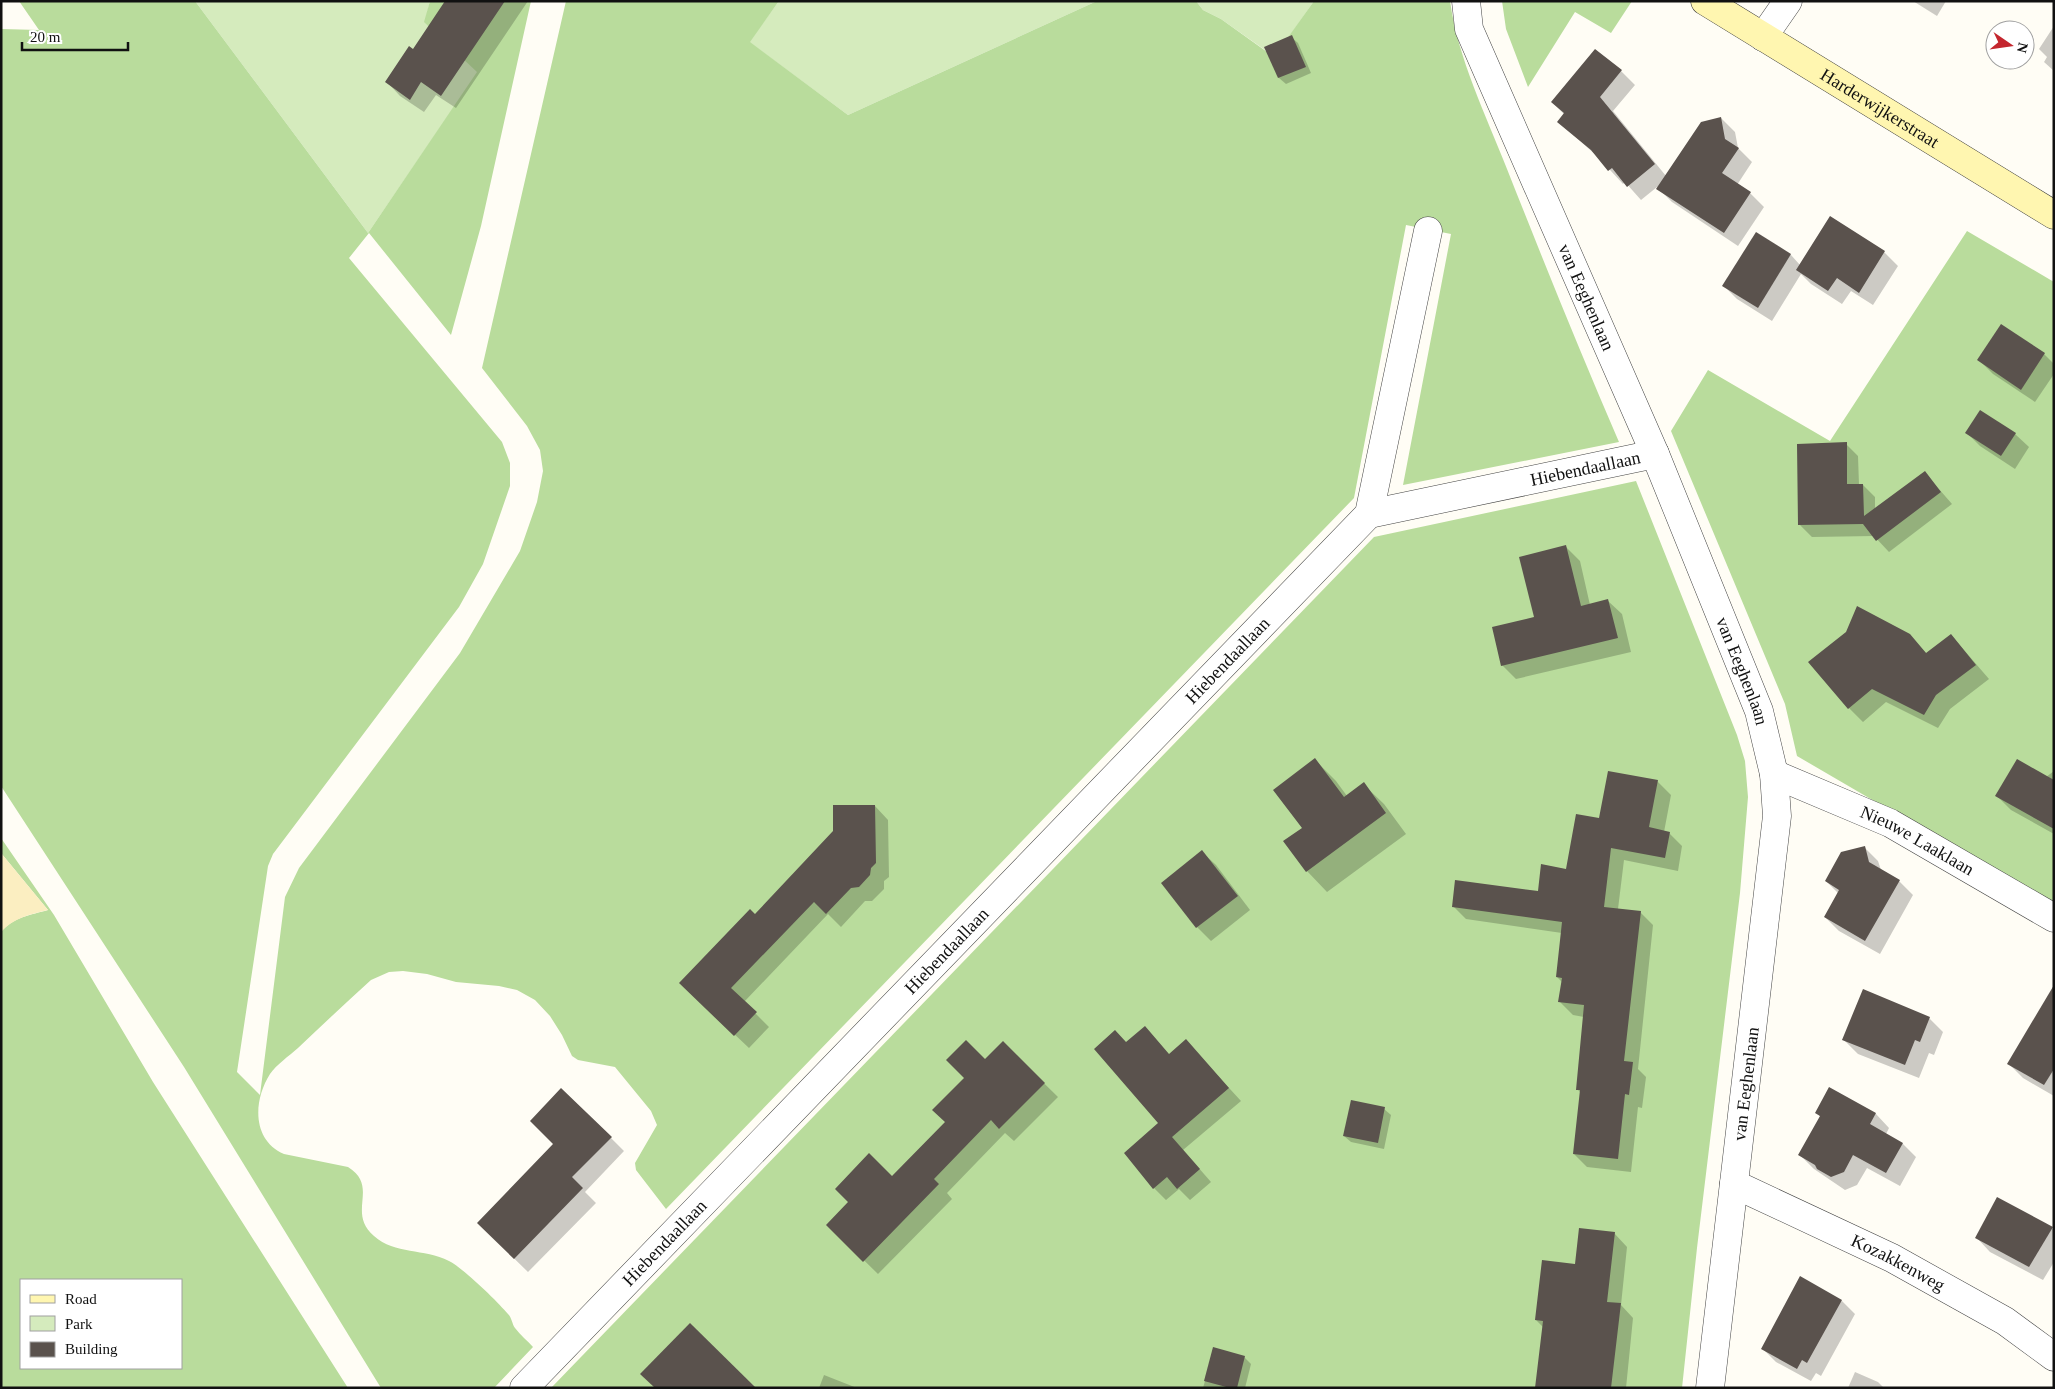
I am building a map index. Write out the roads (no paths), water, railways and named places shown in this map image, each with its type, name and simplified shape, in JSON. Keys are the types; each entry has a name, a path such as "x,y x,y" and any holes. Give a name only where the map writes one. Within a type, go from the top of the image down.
{"main road":[{"name":"Harderwijkerstraat","path":"1705,1 2054,215"}],"street":[{"name":"van Eeghenlaan","path":"1466,1 1469,29 1655,454 1758,711 1774,774 1777,816 1710,1388"},
{"path":"1762,37 1788,1"},
{"path":"1369,514 1428,231"},
{"name":"Hiebendaallaan","path":"524,1388 1369,514 1655,454"},
{"name":"Nieuwe Laaklaan","path":"1774,774 1890,823 2054,918"},
{"name":"Kozakkenweg","path":"1734,1184 1892,1258 2005,1321 2054,1357"}]}
